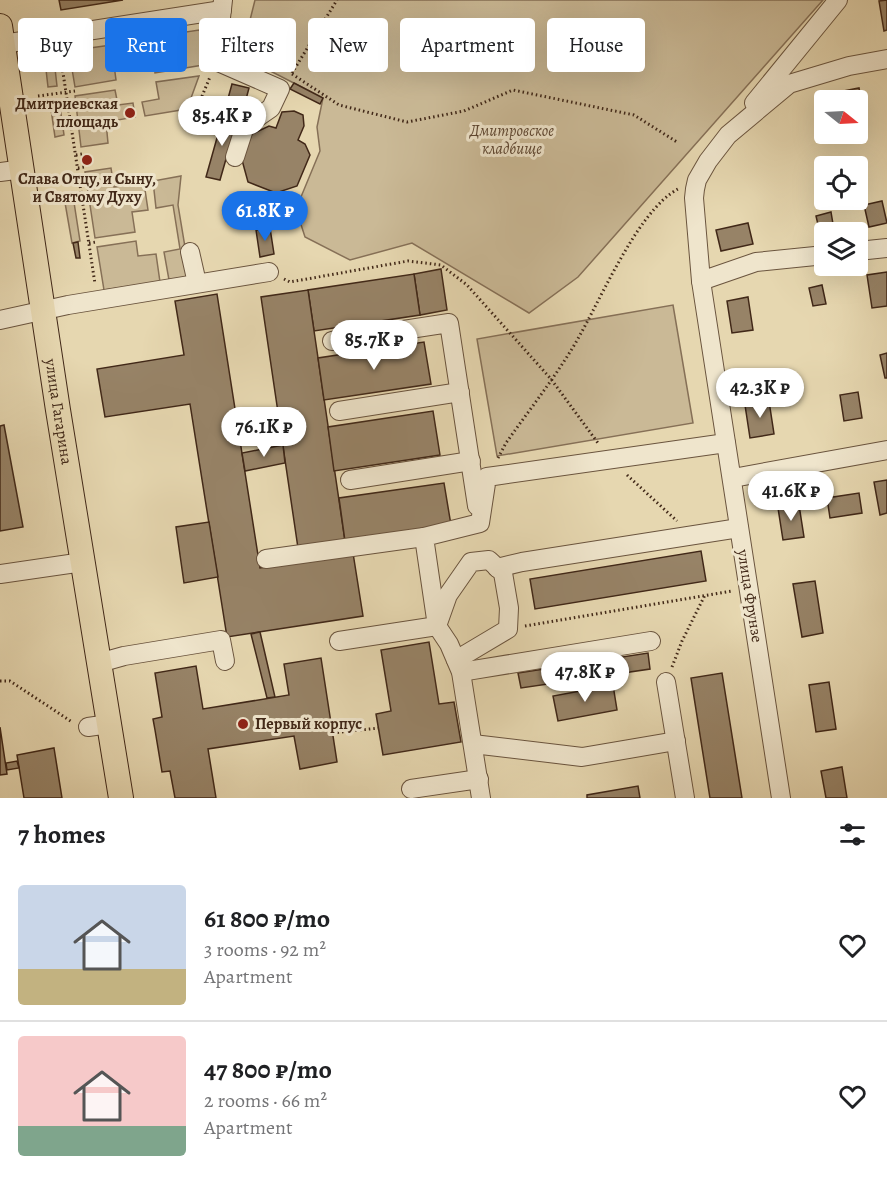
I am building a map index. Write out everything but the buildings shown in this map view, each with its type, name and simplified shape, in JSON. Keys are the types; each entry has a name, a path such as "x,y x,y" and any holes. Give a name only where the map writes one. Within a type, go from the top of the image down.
{"main road":[{"name":"улица Гагарина","path":"1,35 11,171 44,312 99,663 98,725 120,798"}],"street":[{"path":"696,185 708,161 838,0"},
{"path":"93,29 222,5"},
{"path":"1,35 18,35"},
{"path":"728,135 789,84 849,66 887,59"},
{"path":"235,157 245,126 271,108 280,89 241,72"},
{"name":"улица Фрунзе","path":"696,185 693,198 701,281 781,798"},
{"path":"868,251 887,248"},
{"path":"190,252 197,283"},
{"path":"701,281 756,262 814,256"},
{"path":"0,320 98,300 269,272"},
{"path":"332,341 449,322 480,523"},
{"path":"339,411 460,392"},
{"path":"480,523 487,477 726,443"},
{"path":"733,478 887,450"},
{"path":"350,480 471,461"},
{"path":"266,559 424,537 480,523"},
{"path":"497,568 522,562 739,528"},
{"path":"424,537 437,626 449,644 458,666 481,798"},
{"path":"437,626 447,595 471,562 489,560 503,573 509,608 508,629 458,666"},
{"path":"0,574 83,562"},
{"path":"339,641 437,626"},
{"path":"99,663 124,656 221,640 225,662"},
{"path":"458,666 651,641"},
{"path":"666,682 685,798"},
{"path":"473,744 582,757 675,741"},
{"path":"411,789 479,779"}],"path":[{"path":"288,80 337,0"},
{"path":"63,72 98,300"},
{"path":"195,113 212,72"},
{"path":"292,74 339,105 407,122 464,111 513,90 634,116 677,141"},
{"path":"38,96 75,91"},
{"path":"76,155 82,154"},
{"path":"78,168 84,167"},
{"path":"487,477 506,443 570,351 643,223 666,195 680,188 696,185"},
{"path":"89,243 96,242"},
{"path":"269,272 290,282 408,261 441,265 467,285 551,380 611,460 692,535"},
{"path":"508,629 748,588"},
{"path":"666,682 682,640 705,595"},
{"path":"0,681 10,681 73,723 98,725"},
{"path":"333,733 379,728"}],"green space":[{"name":"Дмитровское кладбище","path":"255,0 823,0 578,277 529,313 412,243 350,260 305,237 296,209 320,151 317,127 323,98 272,72 296,72 296,18 250,18"},
{"path":"199,30 199,66 187,68 187,32"},
{"path":"105,46 105,72 115,72 116,80 75,87 72,72 93,72 93,48"},
{"path":"46,72 55,72 57,86 48,87"},
{"path":"199,76 187,109 145,116 142,102 159,99 156,82"},
{"path":"115,90 118,105 133,103 135,117 106,122 108,143 81,147 75,96"},
{"path":"59,100 64,135 55,137 50,102"},
{"path":"111,168 114,187 144,183 148,210 132,212 135,232 95,238 85,172"},
{"path":"181,176 178,205 190,277 169,280 164,252 180,249 173,205 156,208 153,181"},
{"path":"73,196 80,241 72,243 64,197"},
{"path":"136,241 138,256 156,254 160,282 104,290 97,247"},
{"path":"673,305 693,423 497,456 477,339"}],"place":[{"name":"Дмитриевская площадь","path":"130,113"},
{"name":"Слава Отцу, и Сыну, и Святому Духу","path":"87,160"},
{"name":"Первый корпус","path":"243,724"}]}
